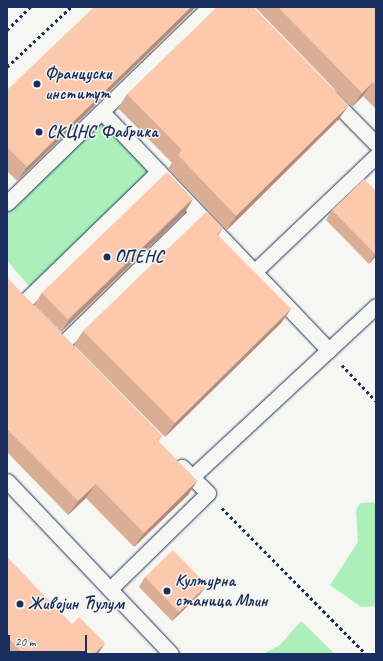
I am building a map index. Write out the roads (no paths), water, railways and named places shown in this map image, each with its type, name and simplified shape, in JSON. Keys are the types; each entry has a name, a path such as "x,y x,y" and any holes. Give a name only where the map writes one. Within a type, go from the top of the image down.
{"lane":[{"path":"7,202 102,112 209,7"},
{"path":"320,87 376,144"},
{"path":"102,112 328,350"},
{"path":"254,272 376,156"},
{"path":"21,305 159,172"},
{"path":"72,356 56,340 197,212"},
{"path":"192,477 376,306"},
{"path":"110,589 208,493 170,455"},
{"path":"7,482 171,654"}],"place":[{"name":"Француски институт","path":"37,84"},
{"name":"СКЦНС Фабрика","path":"39,132"},
{"name":"ОПЕНС","path":"107,257"},
{"name":"Културна станица Млин","path":"167,591"},
{"name":"Живојин Ћулум","path":"20,604"}]}
